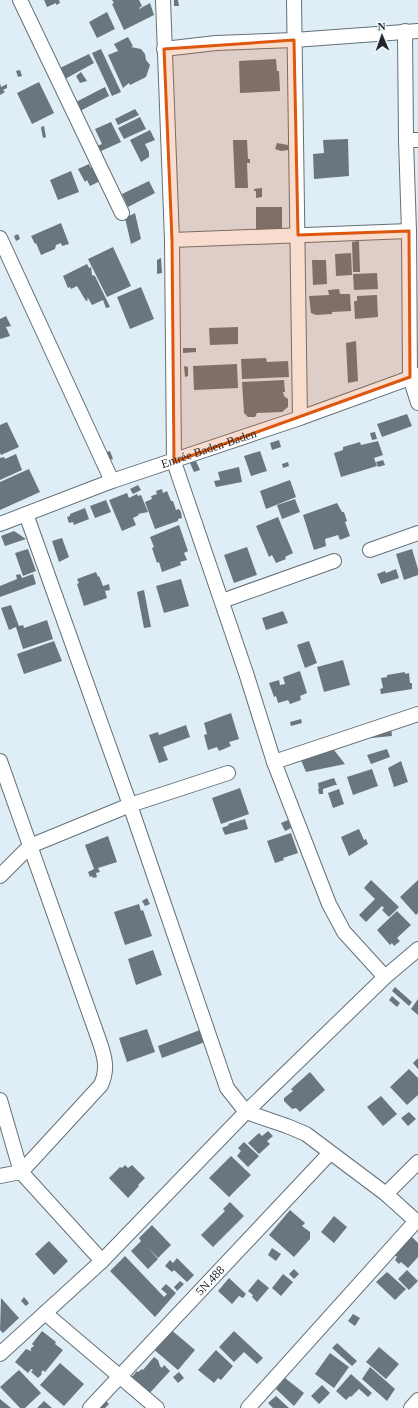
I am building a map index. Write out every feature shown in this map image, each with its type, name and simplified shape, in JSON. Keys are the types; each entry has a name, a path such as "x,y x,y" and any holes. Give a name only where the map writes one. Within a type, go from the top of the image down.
{"street":[{"path":"20,0 122,213"},
{"path":"163,0 172,240 174,462 222,601 274,762 329,904 344,932 384,977"},
{"path":"294,0 300,418"},
{"path":"164,49 216,43 294,40 412,31 412,140 409,231 414,249 414,376 418,403"},
{"path":"172,240 409,231"},
{"path":"0,238 112,481"},
{"name":"Entrée Baden-Baden","path":"0,524 112,481 174,462 414,376"},
{"path":"26,514 130,805 227,1088 246,1112 306,1134 386,1194 417,1221 248,1408"},
{"path":"370,550 418,532"},
{"path":"222,601 334,561"},
{"path":"274,762 418,714"},
{"path":"0,761 100,1043 106,1068 105,1077 101,1085 21,1172 0,1176"},
{"path":"0,876 30,846 130,805 228,773"},
{"path":"0,1354 102,1261 246,1112 384,977 418,950"},
{"path":"0,1100 21,1172 102,1261"},
{"name":"5N.488","path":"90,1408 330,1153"},
{"path":"386,1194 418,1162"},
{"path":"45,1313 157,1408"},
{"path":"411,1408 418,1400"}],"highlighted area":[{"path":"294,40 298,235 409,231 410,377 174,462 172,240 164,49"}],"building":[{"path":"44,0 59,0 60,3 47,7"},
{"path":"112,0 139,0 142,6 139,9 150,3 154,15 124,30 112,4 114,3"},
{"path":"174,0 178,0 179,6 174,6"},
{"path":"107,12 115,29 97,38 89,22"},
{"path":"128,37 133,46 131,47 141,49 150,65 146,77 130,85 129,83 123,88 108,55 118,51 114,44"},
{"path":"101,49 121,92 112,96 92,53"},
{"path":"89,54 94,63 65,79 60,68"},
{"path":"276,59 277,71 279,71 280,91 240,93 239,61"},
{"path":"20,70 22,76 18,77 16,71"},
{"path":"81,72 87,81 80,83 76,76"},
{"path":"39,82 54,113 32,124 17,93"},
{"path":"0,83 1,87 7,84 7,88 3,90 5,92 0,95"},
{"path":"105,87 109,96 80,111 76,102"},
{"path":"135,109 139,115 118,125 115,119"},
{"path":"140,117 146,129 124,139 118,128"},
{"path":"111,122 121,142 99,152 97,146 102,144 95,129"},
{"path":"44,126 46,137 43,138 41,127"},
{"path":"150,130 155,140 145,144 149,152 149,157 141,162 130,140"},
{"path":"348,139 349,176 314,179 313,154 324,153 323,140"},
{"path":"233,140 247,140 248,159 250,159 250,163 247,163 248,188 235,188"},
{"path":"277,143 288,145 288,150 281,151 275,149"},
{"path":"89,164 91,168 93,167 100,181 90,186 87,180 85,182 78,169"},
{"path":"71,171 79,192 58,200 50,180"},
{"path":"149,181 155,193 128,207 122,194"},
{"path":"262,188 262,197 256,198 256,191 254,191 254,189"},
{"path":"256,207 282,207 282,232 256,232"},
{"path":"135,213 141,239 131,244 125,218"},
{"path":"61,223 69,244 62,246 61,243 56,245 55,249 41,255 31,236"},
{"path":"18,234 20,239 16,241 14,236"},
{"path":"359,241 360,272 353,272 352,242"},
{"path":"113,247 131,286 107,297 88,259"},
{"path":"351,253 352,275 336,276 335,254"},
{"path":"161,258 162,273 157,274 157,260"},
{"path":"312,260 326,260 327,284 313,285"},
{"path":"87,264 89,268 91,267 92,275 95,276 110,307 106,308 103,300 92,305 88,298 86,301 77,286 71,289 70,287 68,288 63,276"},
{"path":"377,273 378,289 354,290 353,274"},
{"path":"141,287 154,319 130,329 117,297"},
{"path":"339,289 340,294 350,294 351,311 316,315 311,313 309,296 329,295 328,290"},
{"path":"377,295 378,317 355,319 354,301 357,301 357,296"},
{"path":"6,316 11,326 6,327 10,336 0,339 0,319"},
{"path":"238,327 238,344 210,345 209,328"},
{"path":"356,341 358,381 348,383 346,343"},
{"path":"183,348 196,348 196,352 183,353"},
{"path":"266,358 267,362 288,361 289,377 242,379 241,359"},
{"path":"237,364 238,388 194,390 193,366"},
{"path":"184,366 188,367 188,376 185,377"},
{"path":"284,380 285,392 283,392 284,396 288,399 288,407 282,412 257,413 255,417 248,417 244,413 242,382"},
{"path":"407,414 412,426 382,437 377,424"},
{"path":"7,422 19,447 1,455 0,425"},
{"path":"375,432 377,439 372,440 370,433"},
{"path":"279,440 281,447 272,450 270,443"},
{"path":"378,441 383,455 374,458 377,466 341,477 334,453 343,450 343,447 360,442 361,445"},
{"path":"110,451 113,459 107,461 103,453"},
{"path":"260,451 267,471 251,476 244,456"},
{"path":"16,454 22,470 0,480 0,458 4,457 5,459"},
{"path":"383,460 385,465 378,467 376,462"},
{"path":"196,461 200,470 194,472 190,463"},
{"path":"288,462 289,466 283,468 282,464"},
{"path":"239,467 242,482 216,487 214,481 220,480 218,472"},
{"path":"29,469 40,492 0,510 0,482"},
{"path":"290,480 296,497 266,509 260,491"},
{"path":"138,485 141,490 133,494 130,489"},
{"path":"162,489 163,493 167,491 176,510 179,509 181,512 182,518 178,519 178,521 155,529 145,502 152,499 151,496 157,494 156,491"},
{"path":"127,493 129,498 137,494 138,496 141,495 148,512 138,514 139,515 133,518 136,525 122,531 109,500"},
{"path":"295,499 300,512 282,519 277,505"},
{"path":"106,500 111,512 95,518 90,506"},
{"path":"337,503 342,512 344,512 347,521 345,522 350,536 340,540 338,535 325,539 326,546 314,550 303,515"},
{"path":"85,508 89,519 74,525 73,522 69,523 67,517 70,516 70,514"},
{"path":"278,517 293,553 285,557 286,559 276,563 272,555 269,557 256,526"},
{"path":"179,525 188,551 184,553 187,560 180,562 181,565 162,572 159,562 157,563 152,548 154,547 150,537"},
{"path":"14,531 26,539 5,546 1,536"},
{"path":"62,538 69,557 59,562 52,541"},
{"path":"247,547 257,575 234,583 224,555"},
{"path":"28,549 36,571 23,576 15,553"},
{"path":"412,549 418,569 418,575 404,580 396,554"},
{"path":"396,569 399,578 381,584 377,574 385,571 386,573"},
{"path":"96,572 103,586 109,584 110,590 105,591 107,598 84,606 77,584 79,583 77,579"},
{"path":"20,574 22,578 33,574 36,584 0,597 0,586 17,579 16,575"},
{"path":"181,579 189,606 164,613 156,586"},
{"path":"144,590 151,627 144,628 137,592"},
{"path":"11,605 19,626 23,625 24,628 47,620 53,639 23,649 16,627 9,630 1,608"},
{"path":"283,611 288,623 266,630 262,618"},
{"path":"54,641 62,661 24,674 17,654"},
{"path":"309,641 317,663 305,668 297,645"},
{"path":"343,660 350,685 324,692 317,667"},
{"path":"300,671 307,693 300,696 301,700 290,704 288,700 278,703 269,683 279,680 280,685 285,684 283,677"},
{"path":"405,672 405,674 409,673 412,689 381,694 380,689 383,688 381,678 387,677 387,675"},
{"path":"231,713 239,739 229,742 231,746 219,751 217,747 208,750 204,735 207,734 204,723"},
{"path":"301,719 302,723 291,726 290,722"},
{"path":"186,725 190,737 163,747 168,760 159,763 149,735 158,732 159,735"},
{"path":"391,727 392,736 360,739"},
{"path":"387,749 390,757 371,764 367,755"},
{"path":"334,750 345,764 306,772 301,760 295,760 319,752"},
{"path":"401,761 408,782 394,787 388,768"},
{"path":"372,769 378,786 353,795 347,777"},
{"path":"334,778 337,785 323,789 323,794 319,794 318,783"},
{"path":"240,788 249,814 221,824 212,798"},
{"path":"339,789 344,804 333,808 328,793"},
{"path":"245,819 248,829 225,835 222,828 229,825 228,824"},
{"path":"288,820 291,828 285,831 281,823"},
{"path":"359,829 364,840 366,839 368,844 349,856 341,837"},
{"path":"291,833 298,853 283,858 284,860 275,863 267,841"},
{"path":"108,836 117,862 98,868 100,872 96,873 97,877 90,877 88,872 94,869 85,845"},
{"path":"371,880 399,907 389,917 382,910 384,908 382,906 366,922 359,915 375,899 364,888"},
{"path":"418,880 418,913 416,915 400,897"},
{"path":"147,898 150,904 145,906 142,901"},
{"path":"139,904 141,911 143,910 152,936 125,945 114,912"},
{"path":"397,911 411,925 397,938 400,941 394,946 392,943 390,945 377,930"},
{"path":"153,950 162,975 136,985 128,959"},
{"path":"395,987 412,1002 409,1006 392,991"},
{"path":"392,996 400,1003 397,1007 389,1000"},
{"path":"418,999 418,1015 411,1009"},
{"path":"147,1029 155,1052 127,1062 119,1038"},
{"path":"200,1030 205,1042 162,1058 158,1046"},
{"path":"418,1058 418,1069 413,1063"},
{"path":"409,1069 418,1078 418,1095 407,1105 390,1087"},
{"path":"310,1072 325,1090 300,1112 296,1108 292,1109 284,1101 284,1098 293,1091 291,1089"},
{"path":"381,1096 397,1114 383,1126 367,1107"},
{"path":"409,1112 416,1119 408,1126 401,1118"},
{"path":"268,1131 273,1136 267,1141 270,1144 259,1154 248,1143 259,1133 262,1136"},
{"path":"244,1142 259,1156 248,1167 237,1156 241,1151 238,1148"},
{"path":"231,1156 251,1175 229,1197 209,1178"},
{"path":"125,1165 128,1168 132,1165 145,1178 128,1198 109,1178 120,1167 122,1168"},
{"path":"230,1202 244,1216 213,1247 201,1235 225,1211 223,1209"},
{"path":"290,1210 305,1223 302,1226 310,1232 310,1239 294,1257 269,1235"},
{"path":"334,1216 347,1227 334,1243 321,1232"},
{"path":"152,1225 171,1245 158,1258 147,1247 158,1259 148,1269 131,1251 141,1241 139,1238"},
{"path":"411,1236 418,1243 418,1257 408,1268 401,1262 399,1264 395,1260 397,1257 393,1253"},
{"path":"49,1241 68,1261 54,1275 35,1254"},
{"path":"272,1248 281,1254 276,1261 268,1255"},
{"path":"125,1256 164,1297 167,1294 161,1289 166,1284 176,1293 155,1317 110,1271"},
{"path":"177,1258 194,1275 187,1282 174,1270 172,1272 165,1266 170,1260 173,1263"},
{"path":"294,1269 299,1274 294,1279 289,1274"},
{"path":"407,1270 418,1281 409,1290 398,1279"},
{"path":"387,1272 406,1289 395,1300 376,1282"},
{"path":"283,1274 293,1282 281,1296 272,1288"},
{"path":"229,1278 246,1294 243,1298 239,1296 232,1304 218,1291"},
{"path":"258,1279 269,1288 257,1302 252,1297 253,1295 248,1291"},
{"path":"180,1281 184,1284 177,1291 174,1287"},
{"path":"24,1297 29,1303 26,1306 21,1301"},
{"path":"1,1298 19,1318 3,1333 0,1330"},
{"path":"353,1314 360,1318 355,1326 348,1321"},
{"path":"169,1328 195,1350 178,1370 152,1348"},
{"path":"42,1331 56,1342 55,1344 63,1350 45,1372 43,1370 41,1373 42,1374 38,1378 31,1372 33,1370 31,1369 28,1373 15,1362 26,1349 31,1351 31,1348 34,1346 32,1344"},
{"path":"234,1331 263,1358 257,1364 244,1352 234,1362 219,1347"},
{"path":"337,1343 357,1361 352,1366 332,1348"},
{"path":"379,1347 399,1364 386,1379 366,1362"},
{"path":"216,1350 233,1366 221,1380 218,1378 214,1383 198,1370"},
{"path":"330,1353 349,1367 334,1388 315,1374"},
{"path":"154,1357 158,1360 162,1368 164,1365 170,1371 147,1396 129,1380 137,1371 143,1370"},
{"path":"60,1363 84,1384 64,1406 40,1385"},
{"path":"370,1367 395,1389 387,1401 362,1379"},
{"path":"19,1370 41,1393 25,1408 20,1408 0,1387"},
{"path":"179,1372 184,1378 178,1383 173,1377"},
{"path":"351,1374 372,1393 368,1397 359,1389 346,1400 336,1391"},
{"path":"285,1378 304,1393 294,1406 276,1389"},
{"path":"322,1385 330,1393 319,1404 311,1396"},
{"path":"276,1396 289,1408 273,1408 268,1403"},
{"path":"0,1399 11,1408 0,1408"},
{"path":"44,1401 52,1408 37,1408"},
{"path":"106,1401 109,1404 105,1408 99,1408"}]}
